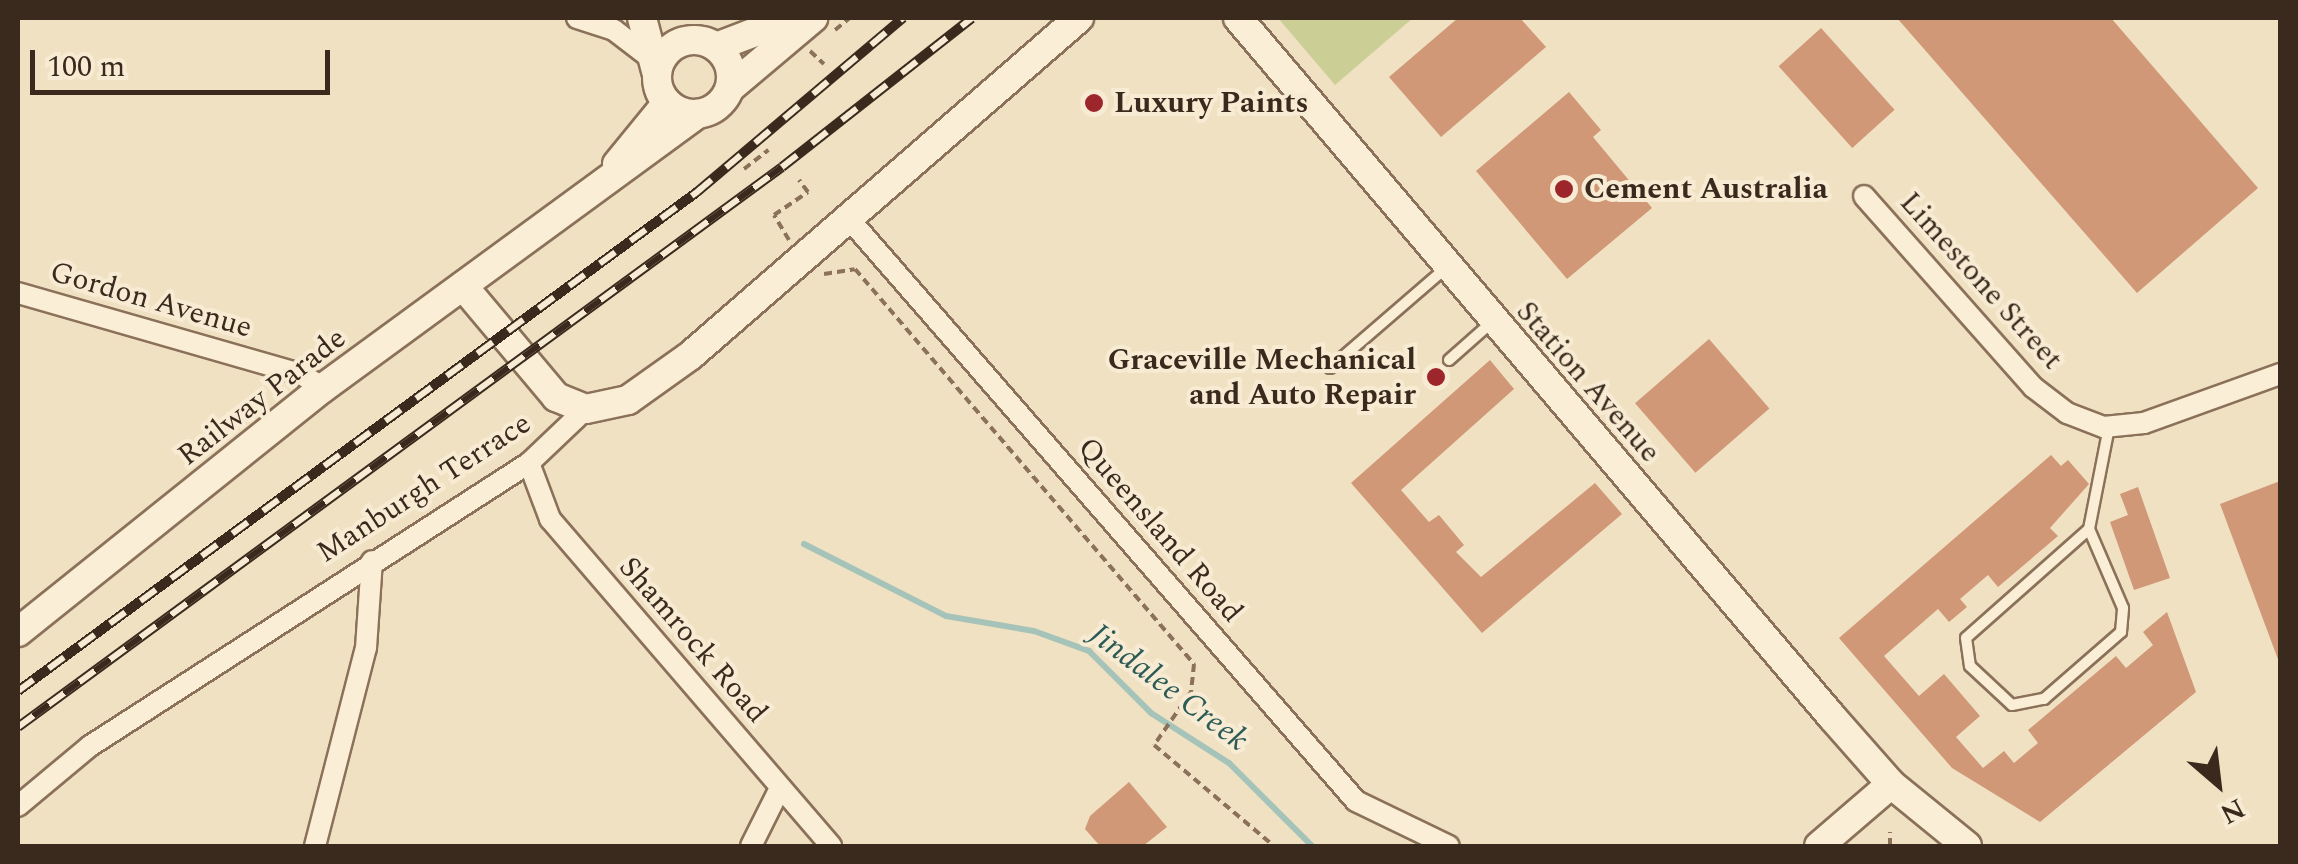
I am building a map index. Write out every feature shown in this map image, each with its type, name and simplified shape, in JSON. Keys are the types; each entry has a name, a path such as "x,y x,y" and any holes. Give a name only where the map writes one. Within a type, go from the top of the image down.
{"street":[{"path":"577,18 614,30 655,66"},
{"path":"642,18 667,104 697,114 718,106 730,88 813,18"},
{"path":"655,66 668,50 703,35 792,18"},
{"name":"Manburgh Terrace","path":"18,806 90,746 528,463 586,410 648,388 850,220 1079,18"},
{"name":"Station Avenue","path":"1238,18 1446,267 1891,784 1967,846"},
{"path":"703,35 730,65 730,88"},
{"name":"Railway Parade","path":"551,221 629,153 667,104"},
{"name":"Railway Parade","path":"18,632 323,388 697,114"},
{"name":"Limestone Street","path":"1864,196 2033,387 2067,413 2109,426 2144,422 2280,374"},
{"name":"Queensland Road","path":"850,220 1356,801 1449,846"},
{"path":"462,286 544,388 586,410"},
{"name":"Gordon Avenue","path":"18,293 302,374 323,388"},
{"name":"Shamrock Road","path":"528,463 550,519 831,846"},
{"path":"316,846 366,648 372,561"},
{"path":"1819,846 1891,784"},
{"path":"750,846 780,788"}],"lane":[{"path":"1330,368 1446,267"},
{"path":"1449,360 1493,322"},
{"path":"2089,529 1966,638 1970,666 2012,705 2044,698 2121,632 2122,608 2089,529 2109,426"}],"path":[{"path":"744,169 768,150"},
{"path":"790,243 774,215 808,192 800,180"},
{"path":"813,283 838,266 863,279 1194,664 1198,678 1185,704 1154,746 1274,846"},
{"path":"1890,832 1890,846"}],"green space":[{"path":"1278,18 1413,18 1335,85"}],"building":[{"path":"1458,18 1520,18 1546,47 1441,137 1389,77"},
{"path":"1897,18 2111,18 2258,188 2137,293"},
{"path":"1821,28 1895,110 1852,148 1779,66"},
{"name":"Cement Australia","path":"1569,92 1601,130 1593,137 1652,208 1567,279 1476,171"},
{"path":"1709,339 1769,408 1695,473 1635,403"},
{"path":"1490,360 1514,389 1401,490 1429,522 1439,515 1464,545 1456,552 1481,577 1595,483 1622,514 1482,633 1351,483"},
{"path":"2051,455 2061,466 2068,460 2089,484 2050,528 2058,536 1998,587 1988,575 1960,599 1967,607 1949,622 1938,609 1884,656 1919,696 1944,674 1980,716 1956,737 1983,768 2004,751 2014,763 2038,743 2028,730 2116,656 2126,668 2153,645 2143,632 2167,612 2196,692 2040,822 1952,768 1839,638"},
{"path":"2280,481 2280,662 2279,662 2220,504"},
{"path":"2138,487 2170,578 2134,590 2110,522 2128,515 2120,494"},
{"path":"1129,782 1167,827 1143,846 1100,846 1085,829 1090,816"}],"waterway":[{"name":"Jindalee Creek","path":"804,544 946,616 1034,631 1089,651 1151,713 1229,763 1312,846"}],"railway":[{"path":"18,691 697,192 903,18"},
{"path":"18,727 782,167 972,18"}],"place":[{"name":"Luxury Paints","path":"1094,103"},
{"name":"Cement Australia","path":"1564,189"},
{"name":"Graceville Mechanical and Auto Repair","path":"1436,377"}]}
